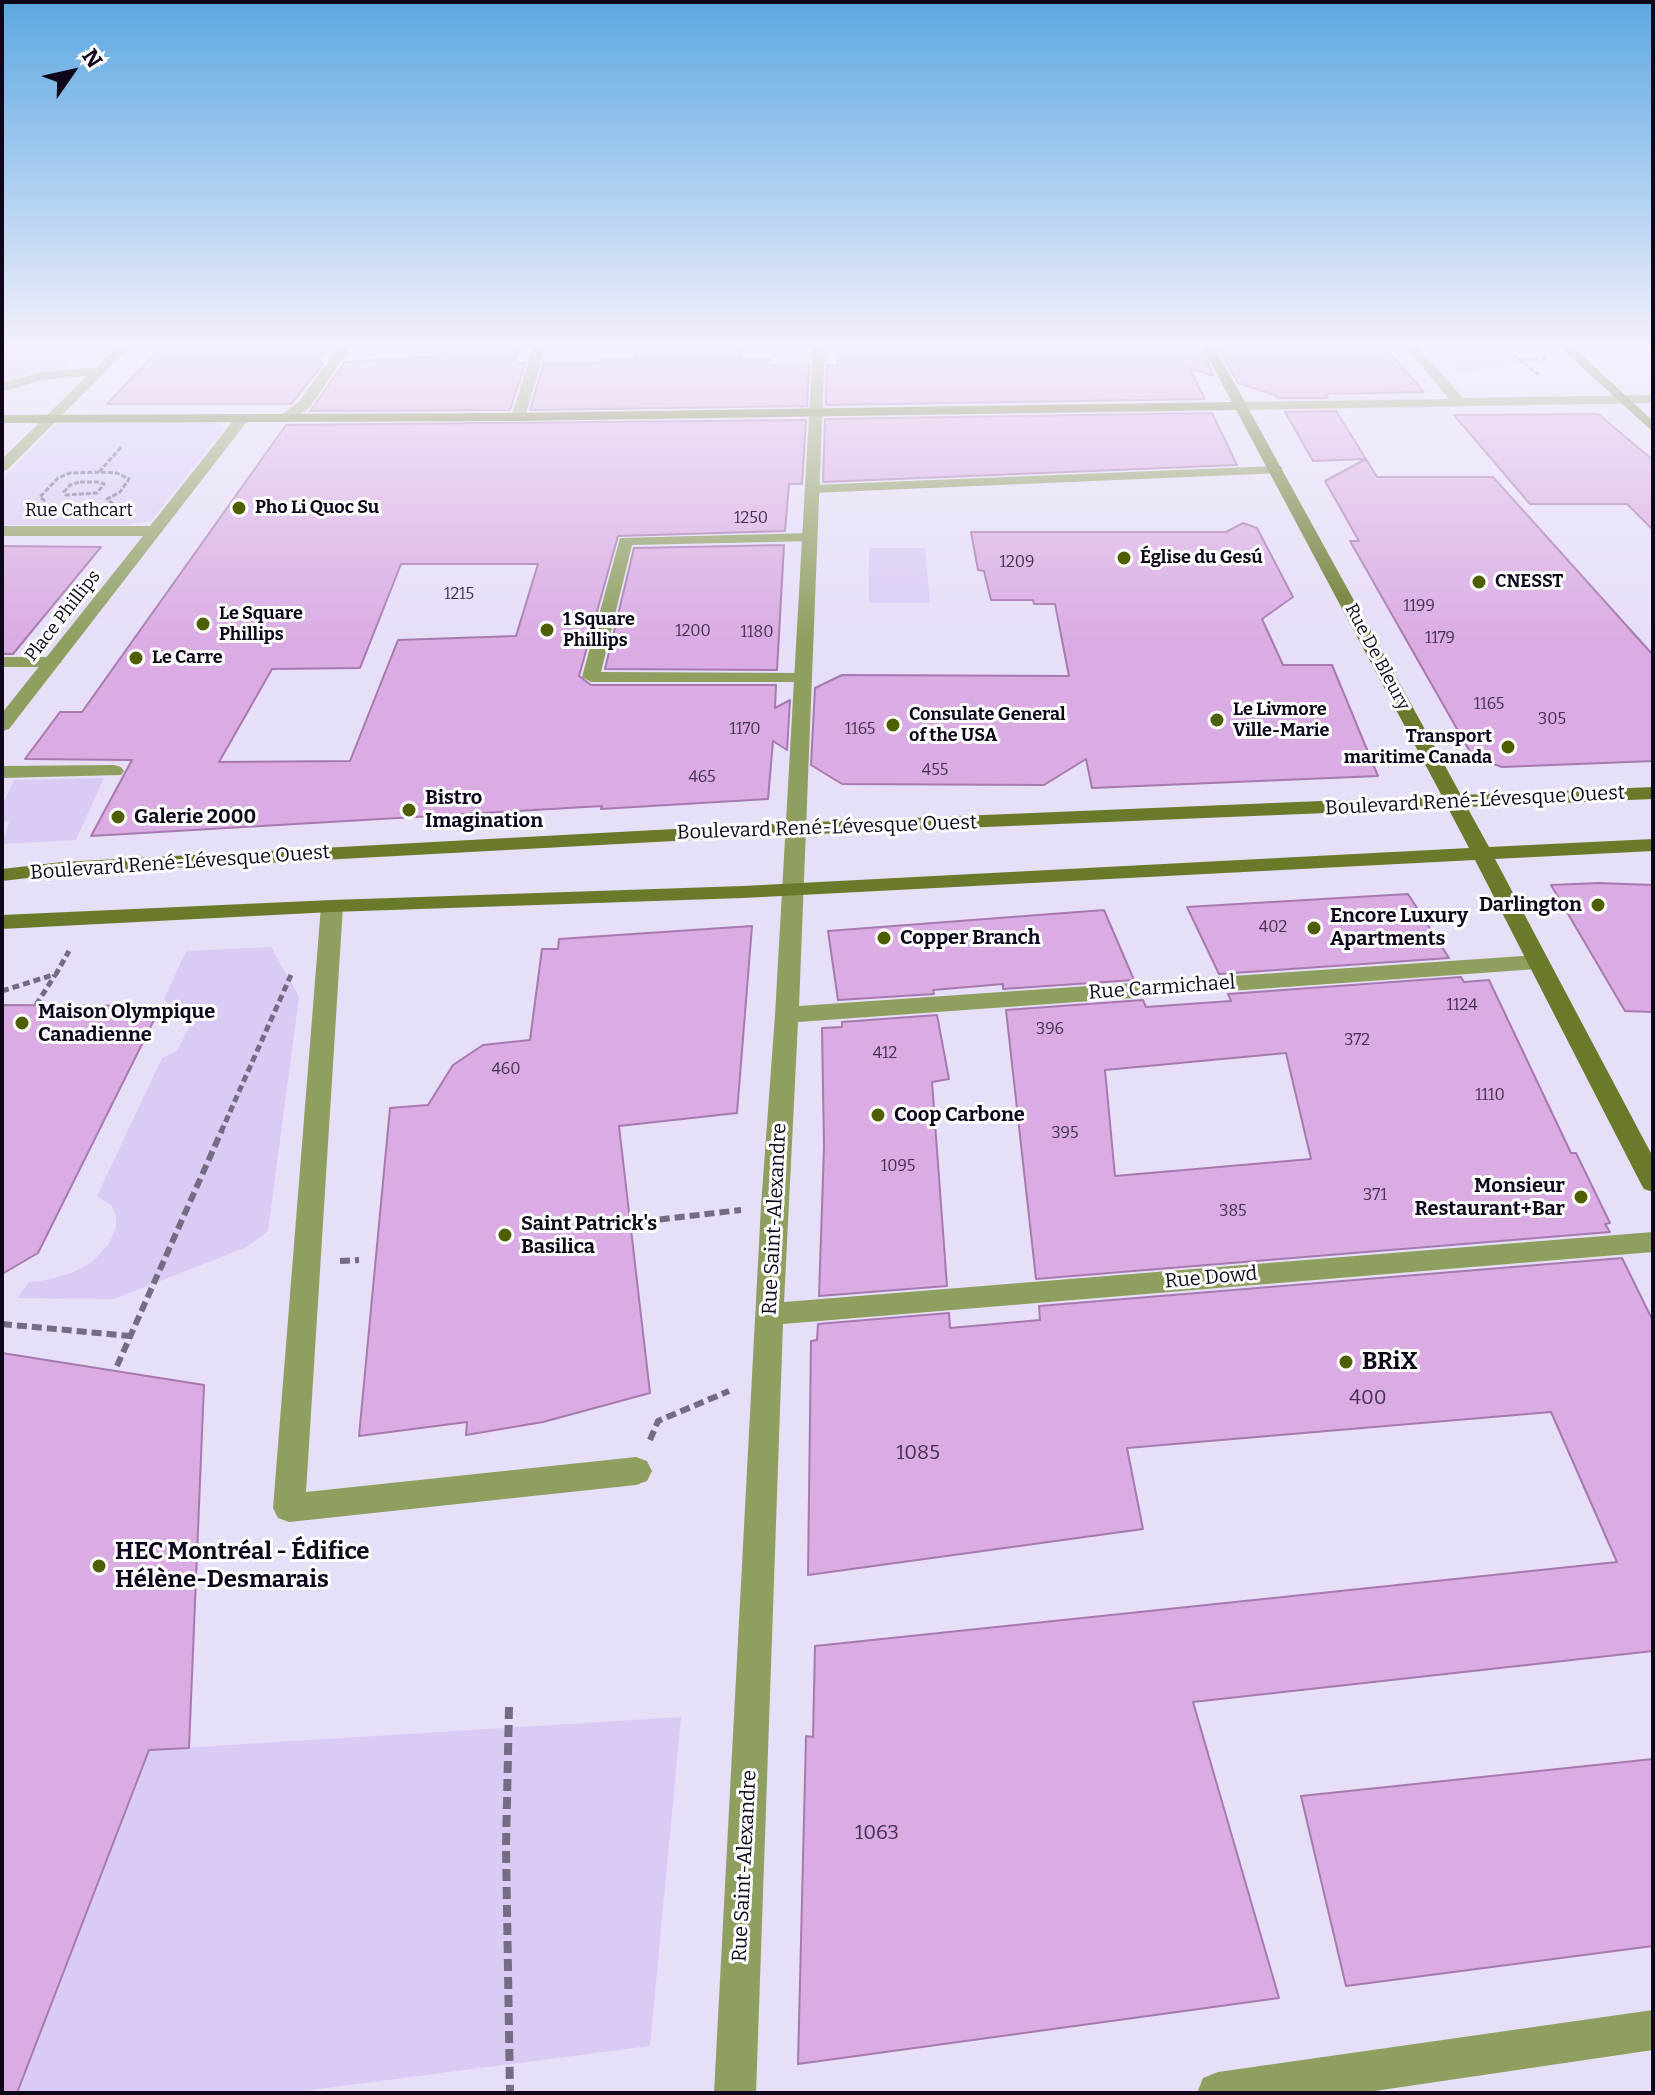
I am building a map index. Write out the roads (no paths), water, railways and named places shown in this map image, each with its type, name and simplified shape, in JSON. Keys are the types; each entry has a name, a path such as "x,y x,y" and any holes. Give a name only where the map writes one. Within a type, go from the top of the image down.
{"street":[{"path":"2,467 27,444"},
{"name":"Place Phillips","path":"2,725 223,444"},
{"name":"Rue Saint-Alexandre","path":"735,2093 774,1206 787,1015 815,444"},
{"name":"Rue De Bleury","path":"1263,444 1455,802 1653,1182"},
{"path":"812,489 1277,470"},
{"name":"Rue Cathcart","path":"2,531 155,531"},
{"path":"803,678 591,677 625,541 810,538"},
{"path":"2,662 53,662"},
{"path":"2,772 114,771"},
{"name":"Boulevard René-Lévesque Ouest","path":"2,875 78,867 794,828 1653,793"},
{"path":"2,922 791,889 1653,845"},
{"path":"332,906 289,1508 636,1471"},
{"name":"Rue Carmichael","path":"787,1015 1537,962"},
{"name":"Rue Dowd","path":"770,1314 1653,1242"},
{"path":"1234,2092 1653,2030"}],"place":[{"name":"Pho Li Quoc Su","path":"239,508"},
{"name":"Église du Gesú","path":"1124,558"},
{"name":"CNESST","path":"1479,582"},
{"name":"Le Square Phillips","path":"203,624"},
{"name":"1 Square Phillips","path":"547,630"},
{"name":"Le Carre","path":"136,658"},
{"name":"Le Livmore Ville-Marie","path":"1217,720"},
{"name":"Consulate General of the USA","path":"893,725"},
{"name":"Transport maritime Canada","path":"1508,747"},
{"name":"Bistro Imagination","path":"409,810"},
{"name":"Galerie 2000","path":"118,817"},
{"name":"Darlington","path":"1598,905"},
{"name":"Encore Luxury Apartments","path":"1314,928"},
{"name":"Copper Branch","path":"884,938"},
{"name":"Maison Olympique Canadienne","path":"22,1023"},
{"name":"Coop Carbone","path":"878,1115"},
{"name":"Monsieur Restaurant+Bar","path":"1581,1197"},
{"name":"Saint Patrick's Basilica","path":"505,1235"},
{"name":"BRiX","path":"1346,1362"},
{"name":"HEC Montréal - Édifice Hélène-Desmarais","path":"99,1566"}]}
